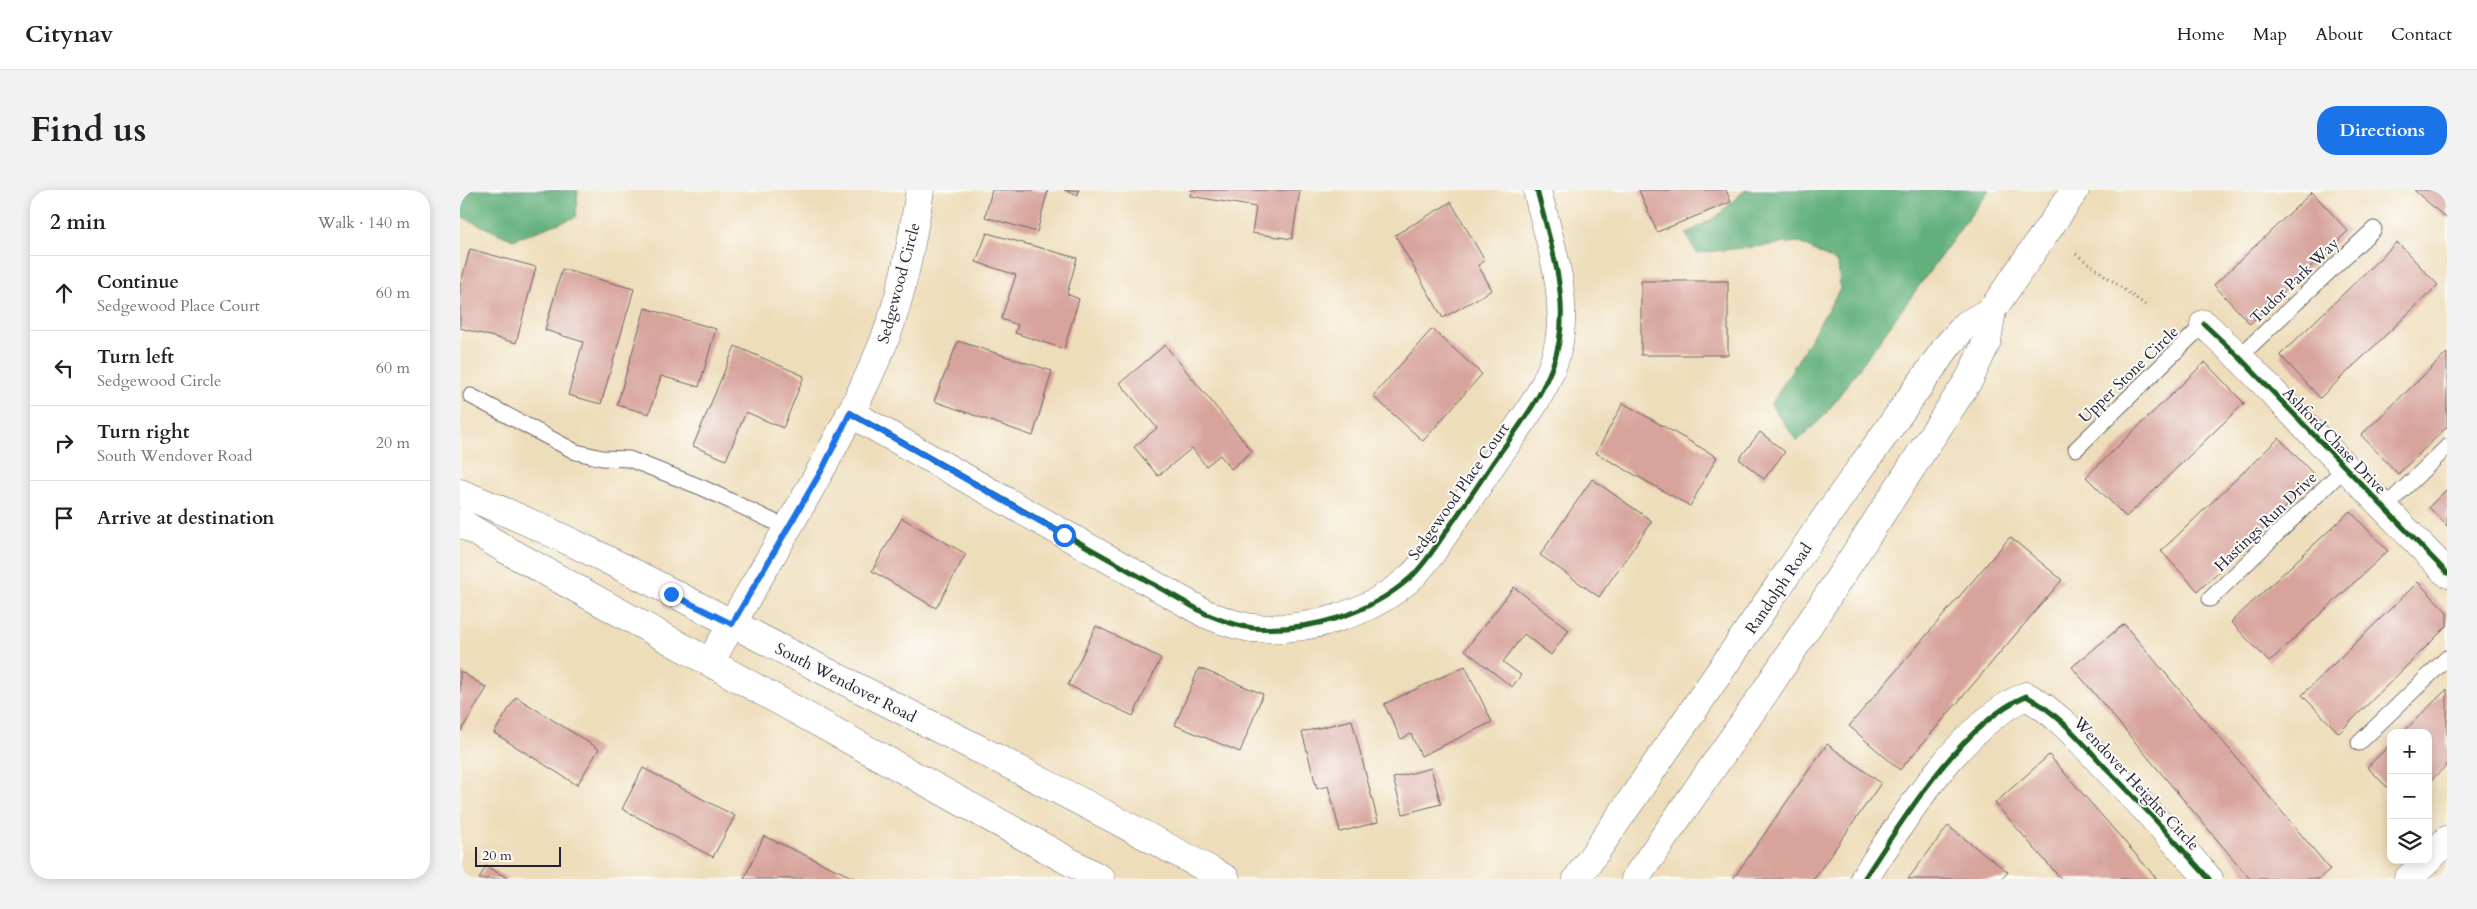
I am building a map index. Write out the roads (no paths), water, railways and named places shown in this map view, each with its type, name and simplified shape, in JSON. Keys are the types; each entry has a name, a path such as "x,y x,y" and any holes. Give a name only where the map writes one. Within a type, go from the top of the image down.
{"main road":[{"name":"Sedgewood Circle","path":"710,663 823,468 881,350 895,310 920,190"},
{"name":"Sedgewood Place Court","path":"850,413 1206,614 1233,624 1253,628 1301,627 1349,614 1390,594 1416,571 1433,551 1525,417 1550,370 1559,343 1560,288 1537,190"},
{"name":"Randolph Road","path":"1577,879 1831,510 1948,345 1966,325 1992,310 2075,190"},
{"name":"Randolph Road","path":"1635,879 1771,684 1970,378 1987,341 1992,310"},
{"name":"Ashford Chase Drive","path":"2204,324 2239,357 2447,573"},
{"name":"South Wendover Road","path":"460,493 516,516 732,624 1103,812 1226,879"},
{"path":"460,522 505,549 1101,879"},
{"name":"Wendover Heights Circle","path":"1864,879 1894,832 1946,763 1993,715 2012,702 2026,696 2041,704 2063,722 2209,879"},
{"path":"2419,869 2447,840"}],"lane":[{"name":"Tudor Park Way","path":"2239,357 2374,229"},
{"name":"Upper Stone Circle","path":"2076,449 2204,324"},
{"path":"471,396 576,452 602,458 629,459 703,488 787,528"},
{"path":"2384,508 2447,447"},
{"name":"Hastings Run Drive","path":"2210,599 2345,468"},
{"path":"2359,743 2447,658"}]}
